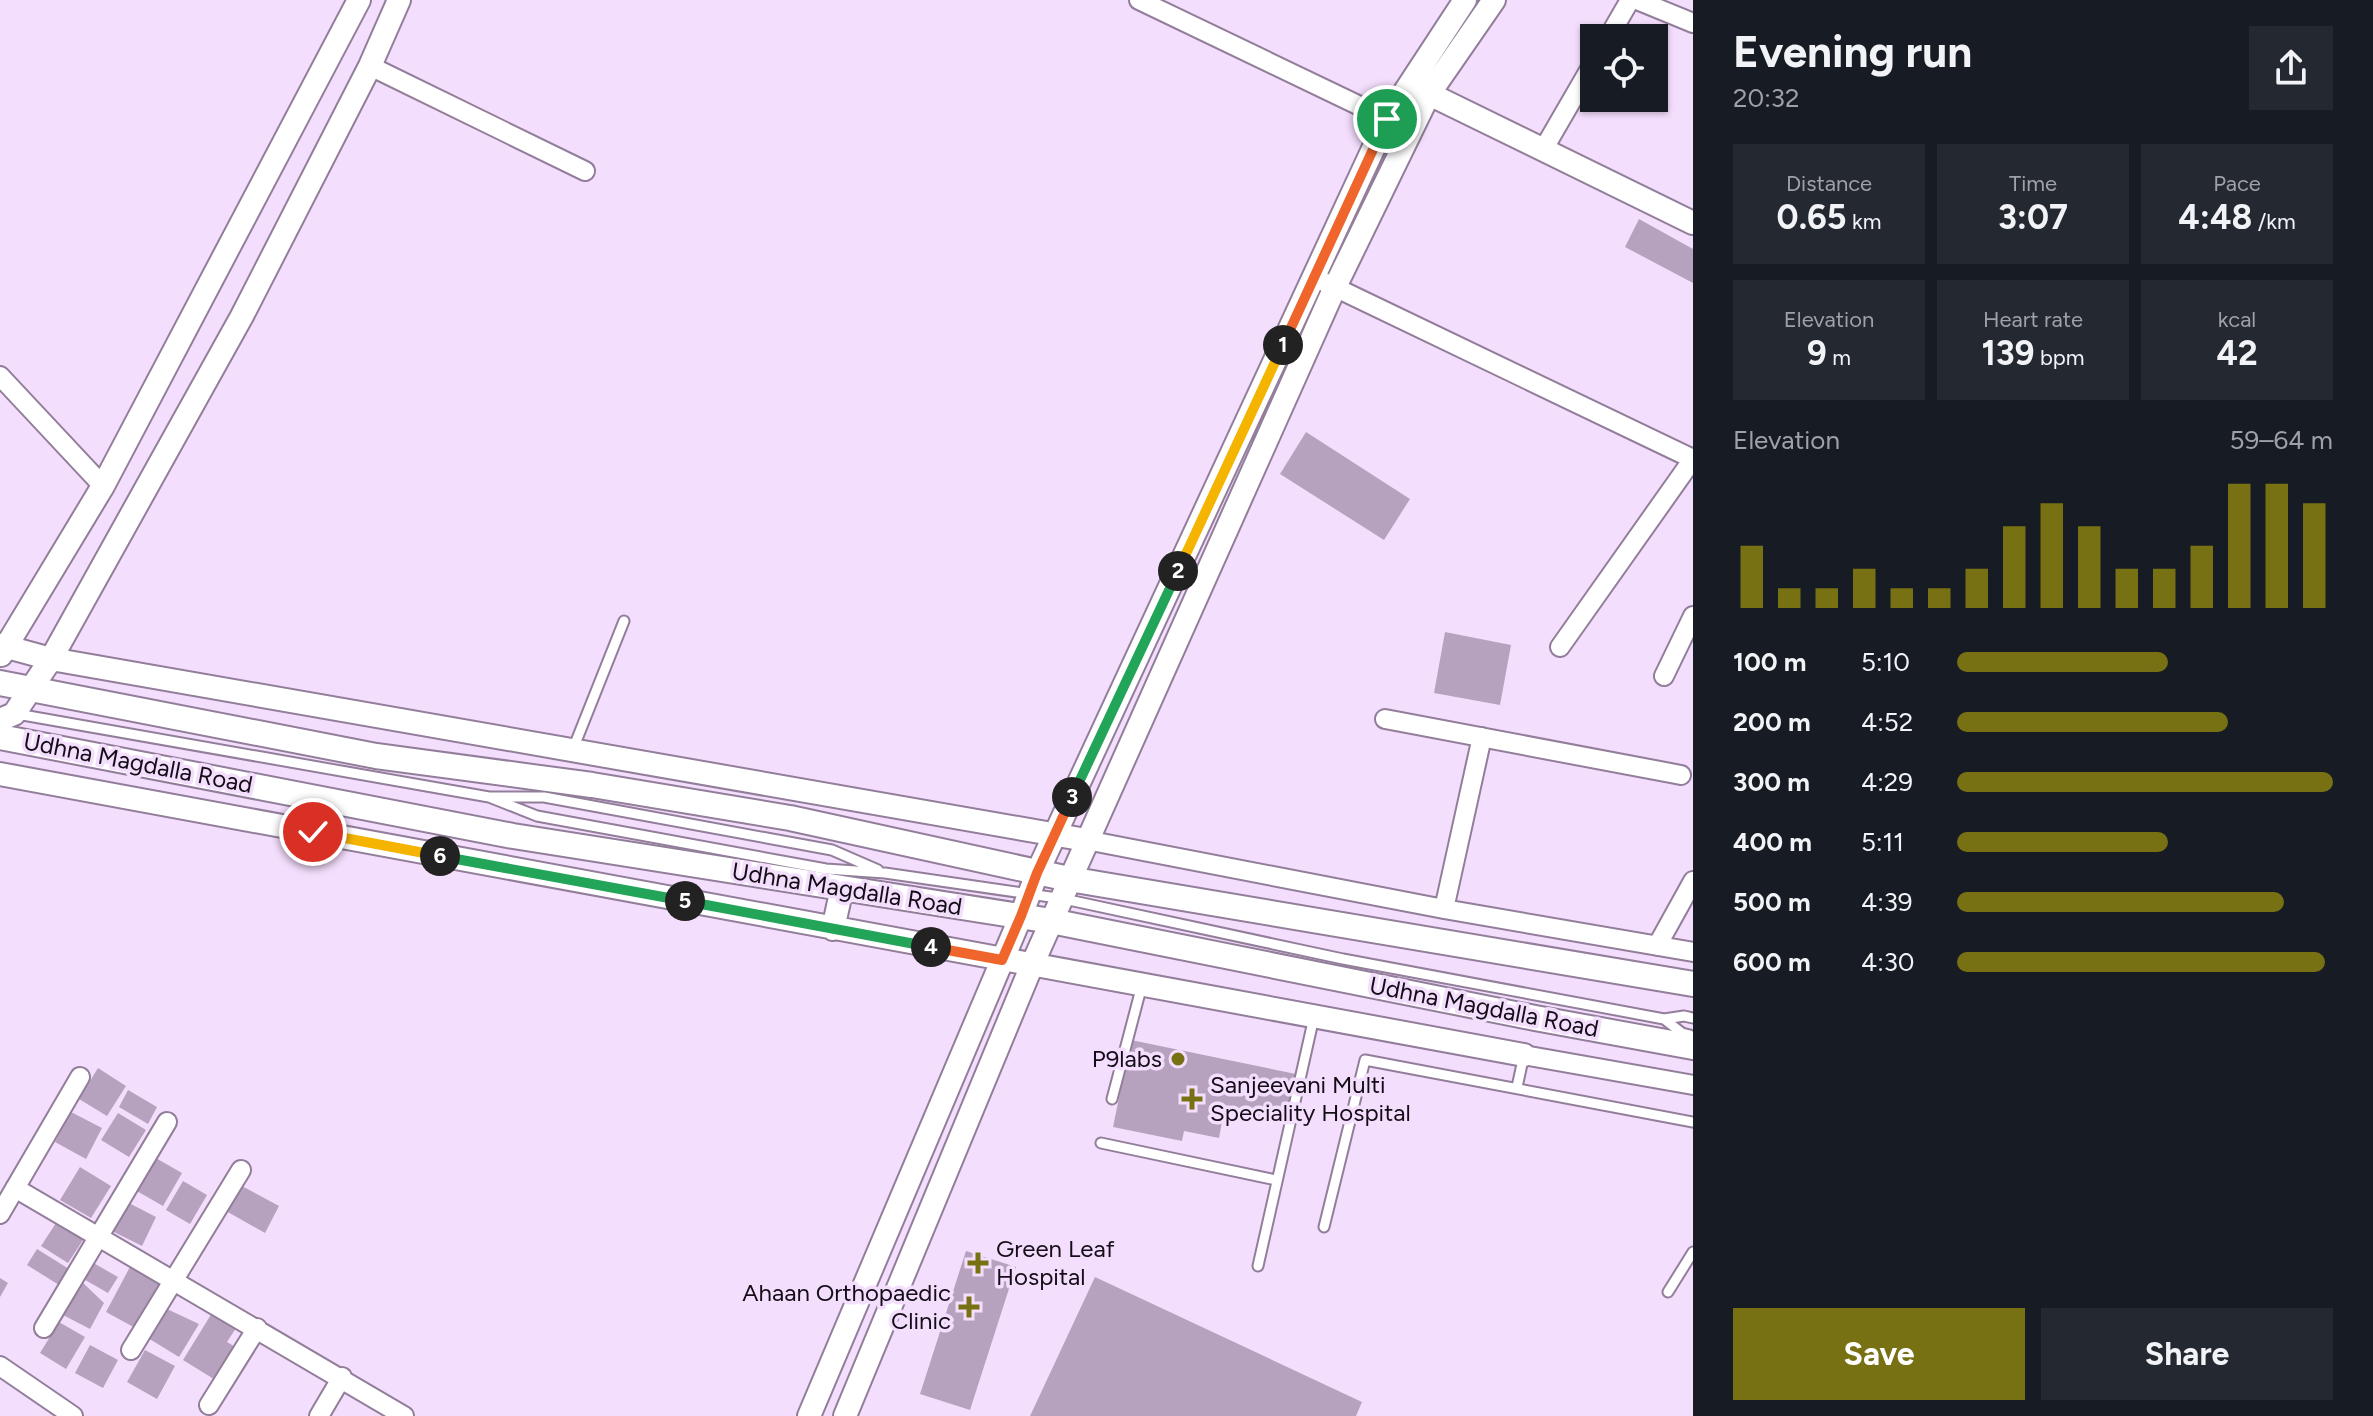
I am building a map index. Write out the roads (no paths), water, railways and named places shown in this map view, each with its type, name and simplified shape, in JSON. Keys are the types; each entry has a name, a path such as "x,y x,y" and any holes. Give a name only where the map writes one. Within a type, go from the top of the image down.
{"main road":[{"name":"Udhna Magdalla Road","path":"0,683 376,756 592,785 790,818 1029,894 1535,1018 1693,1047"},
{"name":"Udhna Magdalla Road","path":"0,737 513,836 842,888 1029,894 1693,984"}],"street":[{"path":"359,0 103,486 2,649 572,752 1055,834 1444,909 1693,952"},
{"path":"5,715 31,691 51,659 242,316 370,66 399,0"},
{"path":"1139,0 1387,119"},
{"path":"1465,0 1418,89 1324,282 1055,834 812,1408 846,1416 1032,965 1324,282 1387,119 1418,89 1494,0"},
{"path":"1616,24 1630,0"},
{"path":"1637,0 1693,23"},
{"path":"370,66 585,171"},
{"path":"1543,150 1580,86"},
{"path":"1418,89 1693,223"},
{"path":"1324,282 1693,459 1560,647"},
{"path":"0,376 103,486"},
{"path":"1664,676 1693,616"},
{"path":"1385,719 1681,775"},
{"path":"1444,909 1482,737"},
{"path":"0,774 1693,1085"},
{"path":"1657,946 1693,881"},
{"path":"833,929 842,888"},
{"path":"0,1214 80,1077"},
{"path":"44,1328 167,1122"},
{"path":"131,1350 241,1170"},
{"path":"15,1188 404,1416"},
{"path":"209,1405 257,1328"},
{"path":"0,1366 73,1416"},
{"path":"319,1416 342,1377"}],"lane":[{"path":"572,752 624,621"},
{"path":"5,715 489,797 544,797 832,850 885,873"},
{"path":"489,797 537,816 826,869 885,873 1029,894"},
{"path":"1060,900 1343,959 1664,1019 1693,1018"},
{"path":"1112,1099 1142,985"},
{"path":"1258,1266 1314,1017"},
{"path":"1664,1019 1682,1033 1693,1035"},
{"path":"1517,1087 1524,1055"},
{"path":"1324,1227 1365,1060 1693,1122"},
{"path":"1101,1143 1276,1180"},
{"path":"1668,1292 1693,1252"}],"place":[{"name":"P9labs","path":"1178,1059"},
{"name":"Sanjeevani Multi Speciality Hospital","path":"1192,1099"},
{"name":"Green Leaf Hospital","path":"978,1263"},
{"name":"Ahaan Orthopaedic Clinic","path":"969,1307"}]}
